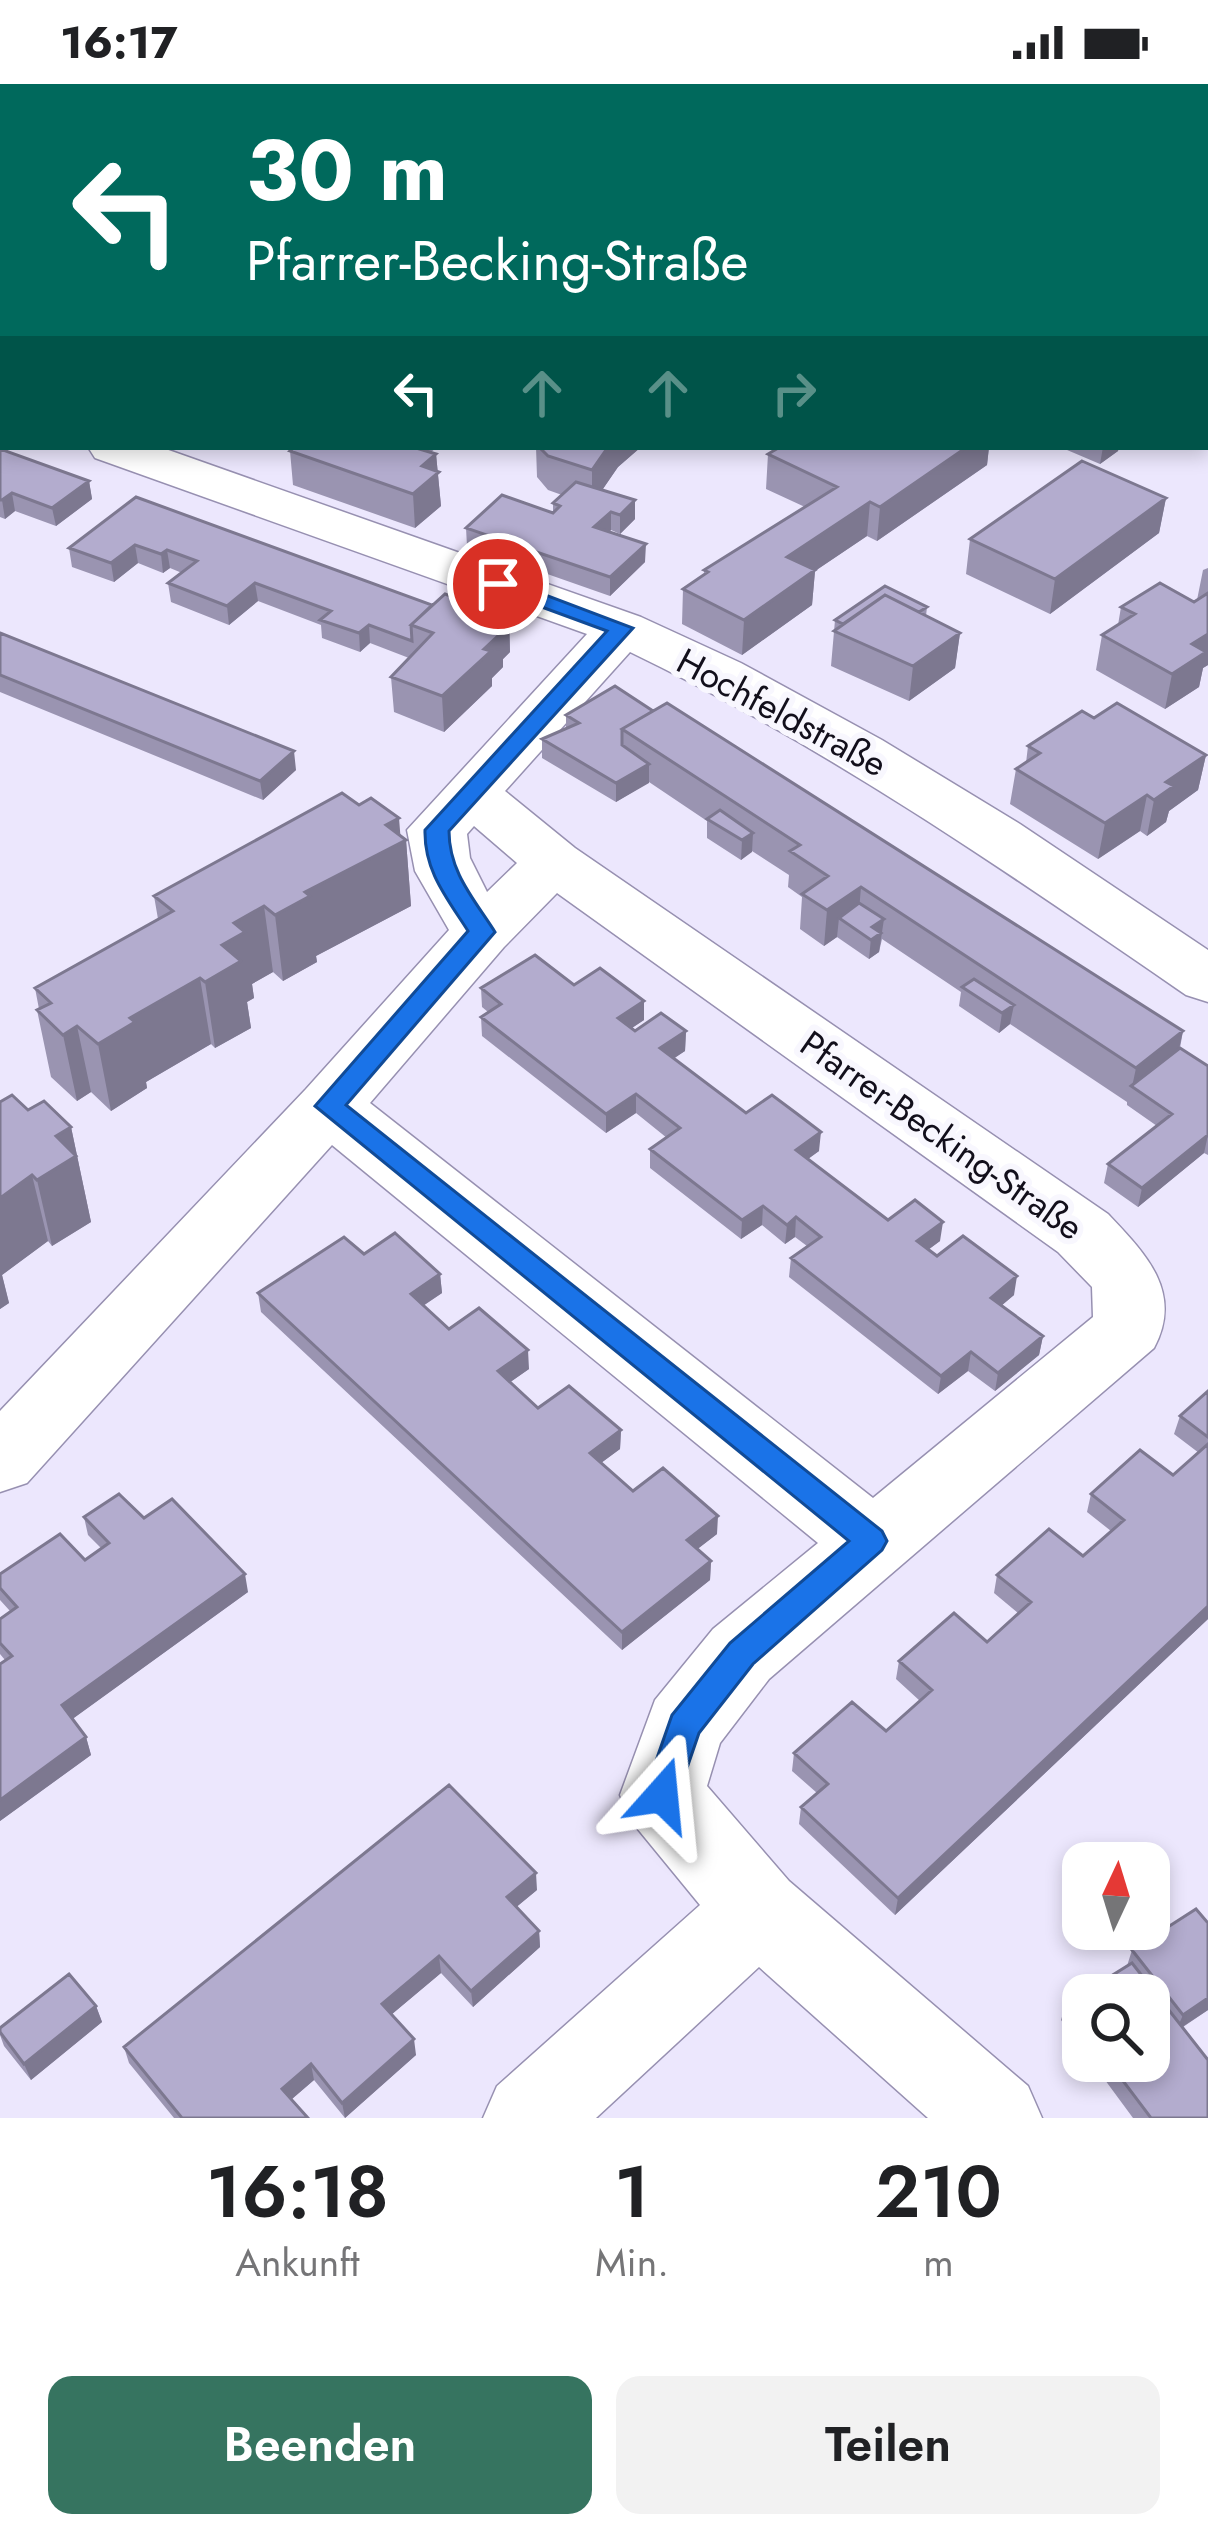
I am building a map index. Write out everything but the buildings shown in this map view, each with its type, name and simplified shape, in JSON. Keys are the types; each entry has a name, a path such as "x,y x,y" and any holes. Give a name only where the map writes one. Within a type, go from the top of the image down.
{"street":[{"name":"Hochfeldstraße","path":"122,450 622,628 722,674 862,753 1066,881 1208,980"},
{"path":"209,480 255,450"},
{"path":"482,932 447,879 437,854 437,830 622,628"},
{"name":"Pfarrer-Becking-Straße","path":"471,793 554,862 1082,1233 1127,1279 1129,1328 741,1654 684,1726 662,1795 758,1910 996,2118"},
{"path":"0,1461 329,1106 482,932 554,862"},
{"path":"329,1106 871,1541"},
{"path":"530,2118 758,1910"}],"route":[{"path":"498,584 622,628 437,830 437,854 447,879 482,932 329,1106 871,1541 741,1654 684,1726 662,1795"}]}
